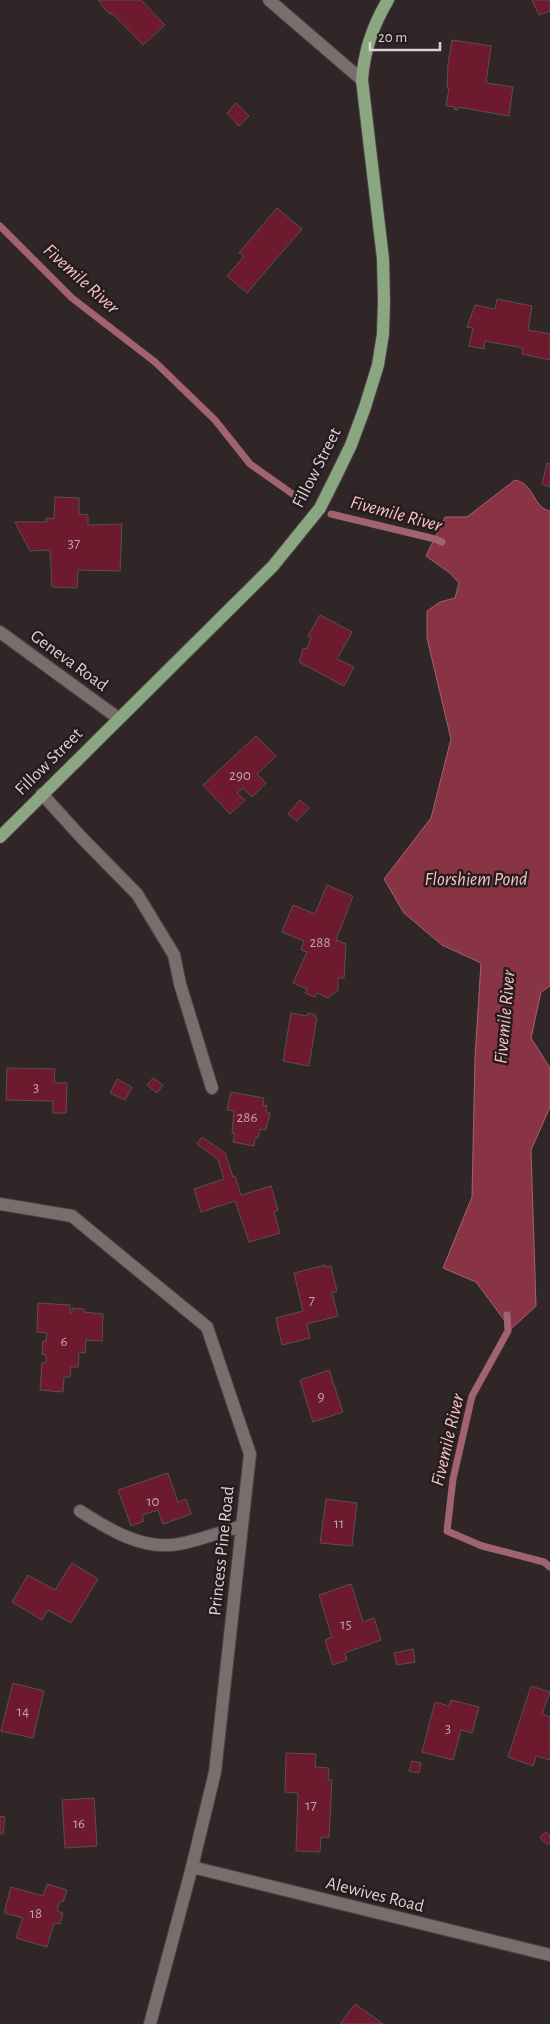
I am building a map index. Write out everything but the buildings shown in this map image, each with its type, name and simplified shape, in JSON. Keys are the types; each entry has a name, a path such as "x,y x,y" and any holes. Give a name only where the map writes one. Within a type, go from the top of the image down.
{"main road":[{"name":"Fillow Street","path":"0,837 118,718 183,657 278,560 320,508 351,445 378,365 383,334 383,259 362,80 363,62 372,31 388,0"}],"street":[{"path":"269,0 362,80"},
{"name":"Geneva Road","path":"0,632 118,718"},
{"path":"42,794 137,894 174,955 180,984 212,1088"},
{"name":"Princess Pine Road","path":"0,1204 72,1216 207,1327 250,1454 215,1772 150,2024"},
{"path":"80,1511 112,1532 136,1540 162,1544 178,1544 242,1526"},
{"name":"Alewives Road","path":"192,1867 550,1955"}],"water":[{"name":"Florshiem Pond","path":"515,480 522,482 540,505 550,511 550,986 541,992 531,1038 550,1068 550,1107 531,1150 536,1306 511,1329 476,1282 443,1268 472,1197 475,1058 481,963 442,945 404,913 384,879 431,818 451,739 427,638 427,611 440,602 455,598 459,583 450,573 426,556 445,517 467,517"}],"waterway":[{"name":"Fivemile River","path":"0,226 72,298 155,362 215,420 250,464 294,495"},
{"name":"Fivemile River","path":"331,514 442,542"},
{"name":"Fivemile River","path":"507,1315 508,1331 472,1396 453,1479 447,1531 482,1546 544,1562 550,1567"}]}
